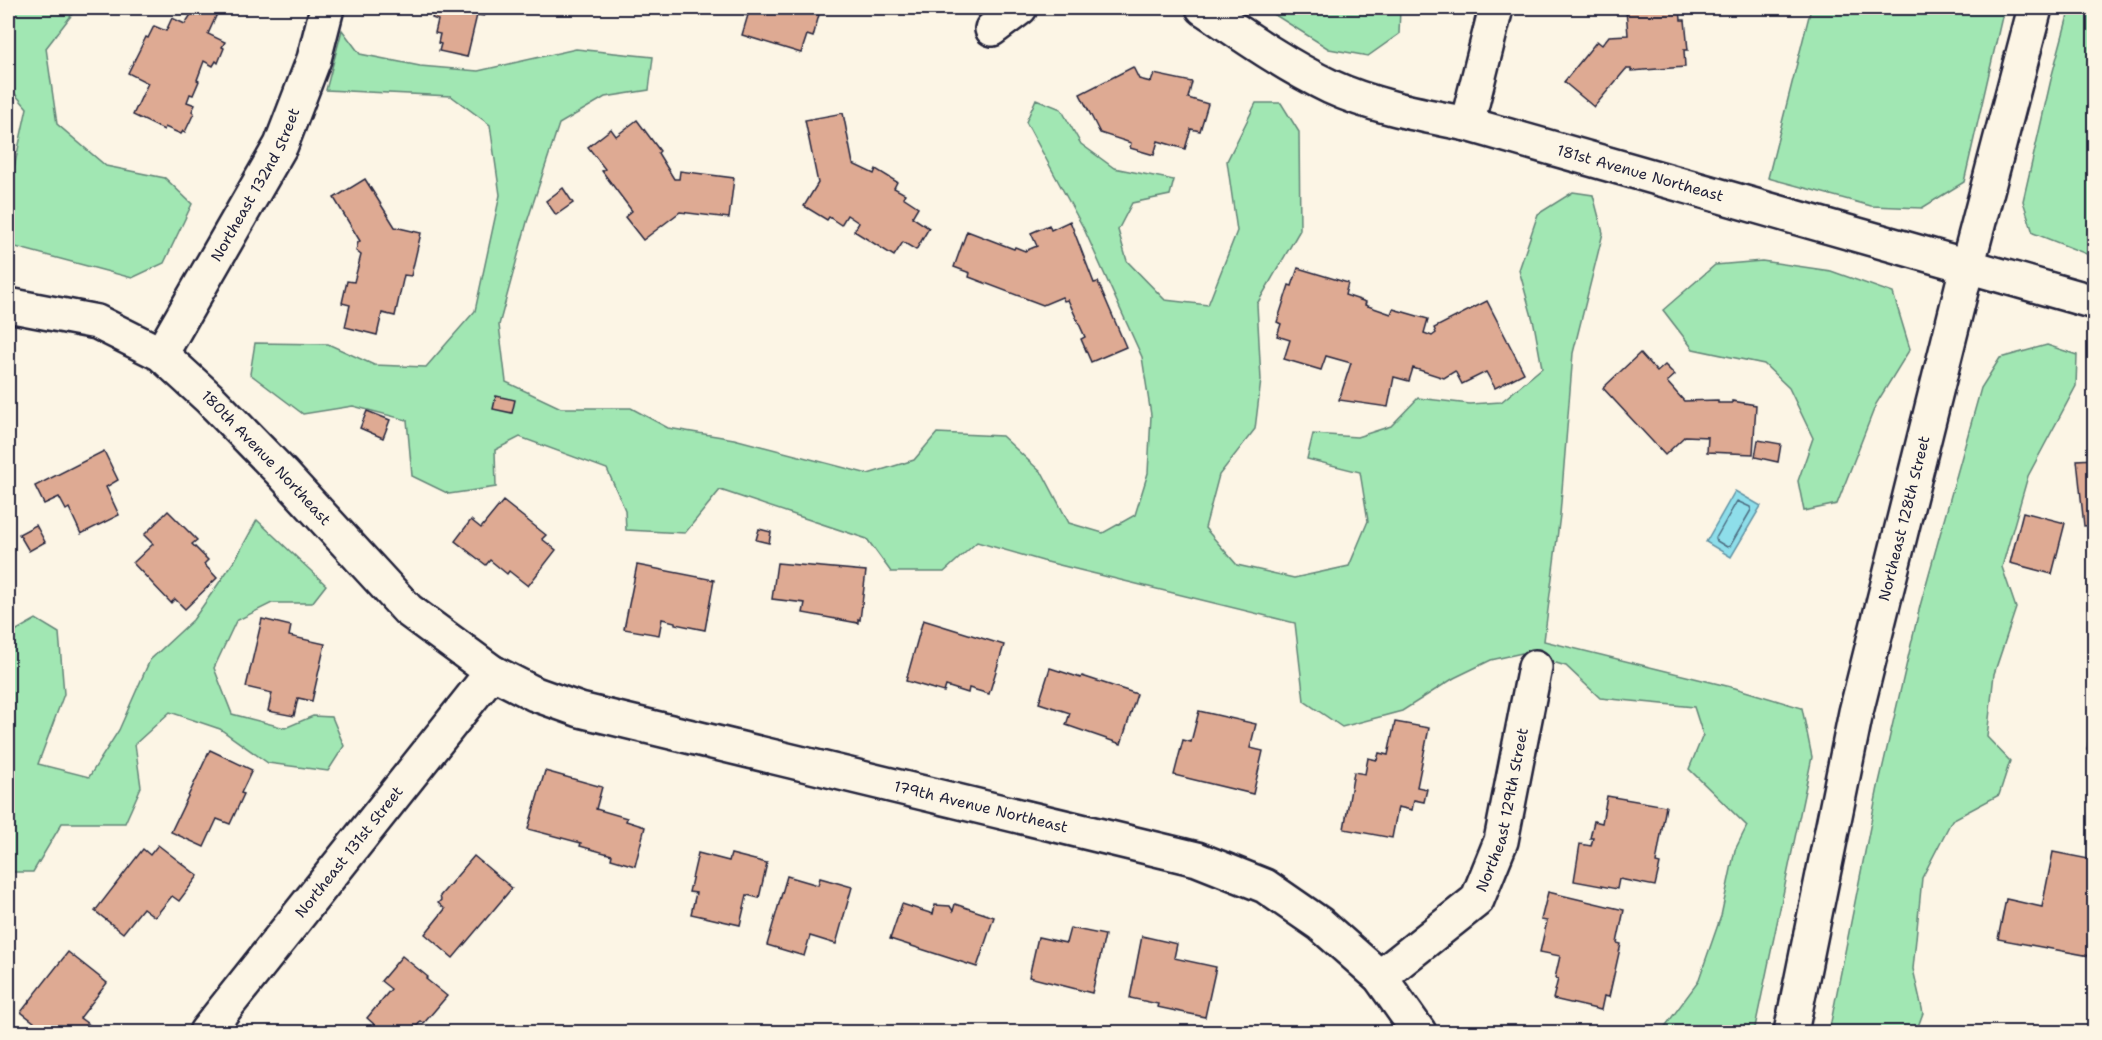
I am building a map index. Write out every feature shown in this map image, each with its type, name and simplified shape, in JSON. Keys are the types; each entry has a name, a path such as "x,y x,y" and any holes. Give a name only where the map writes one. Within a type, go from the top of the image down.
{"street":[{"name":"Northeast 132nd Street","path":"161,354 281,145 314,59 327,8"},
{"path":"992,29 1020,8"},
{"name":"181st Avenue Northeast","path":"1203,8 1266,51 1333,88 1407,112 1467,124 2094,302"},
{"path":"1467,124 1496,8"},
{"name":"Northeast 128th Street","path":"1791,1032 1856,712 1967,267 2035,8"},
{"name":"180th Avenue Northeast","path":"8,305 97,322 161,354 209,398 283,474 408,610 492,672"},
{"name":"Northeast 129th Street","path":"1380,977 1477,900 1501,841 1535,667"},
{"name":"179th Avenue Northeast","path":"492,672 535,694 580,710 1197,860 1266,886 1320,924 1380,977 1419,1032"},
{"name":"Northeast 131st Street","path":"206,1032 492,672"}],"green space":[{"path":"8,8 77,8 46,48 57,124 106,166 165,178 192,204 164,263 132,278 8,245 8,175 14,168 27,108 8,86"},
{"path":"1264,8 1400,8 1399,34 1368,56 1329,49"},
{"path":"1811,8 2004,8 1964,182 1922,208 1871,206 1768,178"},
{"path":"2070,8 2094,8 2094,257 2033,233 2023,201"},
{"path":"342,30 360,54 420,66 478,71 576,49 653,57 649,90 605,97 559,124 527,222 499,325 506,382 561,408 631,408 668,428 734,439 868,474 914,460 937,433 1002,436 1043,474 1069,523 1103,533 1135,515 1148,473 1151,415 1142,357 1084,229 1026,122 1036,99 1061,109 1081,144 1114,168 1174,180 1170,195 1132,203 1118,230 1127,261 1165,300 1208,305 1237,231 1227,161 1256,103 1281,103 1299,132 1300,230 1257,304 1261,380 1255,429 1219,475 1205,528 1237,565 1294,578 1349,566 1368,521 1360,472 1307,459 1313,434 1357,437 1391,426 1418,398 1470,404 1501,402 1542,368 1534,324 1519,270 1538,214 1573,192 1593,195 1603,233 1573,353 1560,515 1544,641 1735,688 1802,708 1812,757 1754,1032 1661,1032 1698,982 1721,916 1735,850 1747,826 1689,769 1703,735 1694,707 1600,698 1566,666 1522,653 1491,660 1454,678 1402,711 1342,727 1304,701 1295,623 1043,561 977,542 944,572 891,572 867,539 720,490 685,533 626,530 625,510 607,469 520,437 495,450 496,487 449,494 412,476 407,420 353,406 303,414 250,374 255,343 328,344 374,365 426,367 475,311 500,195 490,125 451,96 326,90"},
{"path":"1762,261 1831,271 1893,293 1910,349 1876,404 1837,504 1804,511 1798,481 1813,438 1789,388 1764,364 1693,349 1663,310 1715,265"},
{"path":"2047,345 2077,355 2076,386 2028,476 2002,567 2016,608 1994,674 1987,737 2010,761 1999,795 1952,820 1922,878 1913,969 1923,1013 1916,1032 1829,1032 1878,787 1920,606 1981,388 2000,358"},
{"path":"257,520 326,585 312,603 272,603 236,621 214,668 232,714 285,728 313,716 332,717 344,746 328,771 268,763 220,729 170,712 135,744 141,787 125,823 62,823 33,872 8,872 8,635 36,619 59,633 64,694 38,764 89,777 119,730 150,660 193,620 235,560"}],"water":[{"path":"1735,491 1761,506 1731,557 1706,542"}],"building":[{"path":"195,8 203,8 217,14 208,34 225,42 218,63 216,61 213,66 204,61 197,80 199,81 187,102 195,105 192,111 194,113 185,132 181,134 165,127 164,130 133,115 148,83 128,73 154,26 166,31 172,18 185,24"},
{"path":"435,8 486,8 484,16 477,15 467,57 439,51 440,34 435,33 438,20 432,18"},
{"path":"743,8 818,8 817,14 819,15 813,37 807,35 801,53 742,35 748,15 742,13"},
{"path":"1599,8 1680,8 1681,20 1685,20 1688,50 1684,50 1685,67 1631,71 1631,69 1626,69 1594,107 1564,82 1597,41 1602,45 1609,36 1628,35 1626,10 1599,13"},
{"path":"1133,67 1139,79 1151,82 1154,74 1192,82 1188,98 1208,104 1200,131 1191,129 1185,149 1158,141 1154,155 1130,148 1131,143 1100,133 1080,94"},
{"path":"843,113 853,164 874,174 876,169 897,182 894,188 905,194 903,197 918,207 912,217 929,228 916,250 903,242 894,256 854,231 859,223 847,215 841,225 829,217 827,220 804,206 818,183 805,120"},
{"path":"637,120 660,151 658,153 674,179 679,179 680,171 734,178 729,218 680,212 643,240 625,217 632,211 602,171 605,169 588,147 611,129 616,136"},
{"path":"365,179 395,227 421,233 411,276 404,275 395,316 382,313 377,335 345,327 350,305 342,303 347,281 354,282 361,255 356,251 360,241 334,198"},
{"path":"563,188 573,203 556,215 546,201"},
{"path":"1070,221 1094,283 1098,282 1126,347 1091,362 1081,339 1085,337 1068,300 1064,301 1062,297 1043,305 969,277 970,273 954,267 967,231 1025,251 1037,246 1031,233 1049,225 1051,230"},
{"path":"1298,268 1348,283 1345,295 1366,302 1365,305 1391,314 1393,309 1428,319 1424,333 1432,336 1436,333 1434,328 1487,301 1524,373 1495,388 1486,372 1462,384 1455,371 1444,378 1413,368 1409,381 1394,377 1388,407 1339,400 1351,363 1326,356 1321,370 1284,359 1290,340 1277,336 1281,324 1277,322 1289,285 1292,286"},
{"path":"1640,353 1657,372 1665,365 1675,375 1667,382 1684,401 1718,400 1718,403 1732,403 1732,401 1756,405 1753,454 1707,452 1708,437 1685,436 1665,455 1603,388"},
{"path":"496,396 515,400 512,413 493,409"},
{"path":"367,411 390,420 383,438 360,428"},
{"path":"1758,440 1781,444 1778,462 1755,457"},
{"path":"104,451 118,480 106,487 119,515 81,534 69,508 66,510 59,497 44,504 35,486"},
{"path":"2094,459 2094,525 2084,526 2077,460"},
{"path":"503,501 546,535 542,539 556,550 528,586 509,571 507,574 490,560 486,565 455,541 471,520 481,528"},
{"path":"168,511 197,540 192,544 208,560 204,564 217,578 185,609 175,599 171,603 133,563 153,544 144,535"},
{"path":"2023,512 2065,523 2052,574 2010,563"},
{"path":"36,525 45,542 29,551 19,534"},
{"path":"759,529 771,532 769,543 756,540"},
{"path":"777,563 866,571 858,623 803,613 805,603 772,599"},
{"path":"637,565 714,580 705,630 662,619 659,635 624,629"},
{"path":"262,619 291,626 289,636 325,644 312,701 298,698 294,716 268,711 272,693 246,687"},
{"path":"923,620 1004,645 989,694 969,688 968,693 946,686 944,692 906,681"},
{"path":"1050,668 1137,694 1121,744 1066,725 1070,713 1039,703"},
{"path":"1199,711 1256,724 1250,748 1263,751 1253,794 1174,775 1183,740 1191,742"},
{"path":"2094,716 2094,750 2087,749"},
{"path":"1395,722 1429,728 1417,787 1427,789 1424,802 1414,800 1412,810 1398,807 1392,838 1344,829 1354,772 1365,774 1368,758 1377,760 1379,753 1388,755"},
{"path":"210,750 252,770 230,824 217,819 204,847 171,832"},
{"path":"545,771 602,787 596,809 627,818 626,821 645,827 635,866 611,859 612,855 580,846 581,843 528,829"},
{"path":"1607,796 1666,806 1656,863 1660,864 1655,886 1619,879 1617,889 1574,881 1580,844 1591,846 1593,838 1590,838 1594,821 1602,823"},
{"path":"158,845 198,876 179,901 172,896 155,917 143,908 123,933 95,911 143,849 150,855"},
{"path":"2053,852 2094,860 2094,884 2088,919 2094,920 2090,956 1998,939 2006,899 2042,907"},
{"path":"698,853 729,861 731,854 767,863 759,898 747,895 740,925 691,914 696,893 689,892"},
{"path":"474,856 512,888 453,958 425,934 445,909 438,903 441,900 440,896"},
{"path":"787,876 818,885 820,878 852,887 836,944 810,936 804,956 767,945"},
{"path":"1548,892 1624,910 1617,943 1621,944 1609,997 1604,996 1601,1010 1553,999 1560,956 1540,952 1547,921 1541,920"},
{"path":"902,904 933,914 935,905 950,906 953,911 955,904 994,917 977,967 890,939"},
{"path":"1070,928 1105,935 1092,993 1029,977 1038,937 1066,943"},
{"path":"1142,936 1177,944 1174,958 1216,967 1205,1017 1157,1007 1158,1004 1130,998"},
{"path":"68,952 107,983 80,1018 91,1026 85,1032 47,1032 21,1012"},
{"path":"402,956 447,996 424,1023 421,1021 412,1032 383,1032 367,1018 391,989 381,981"}]}
